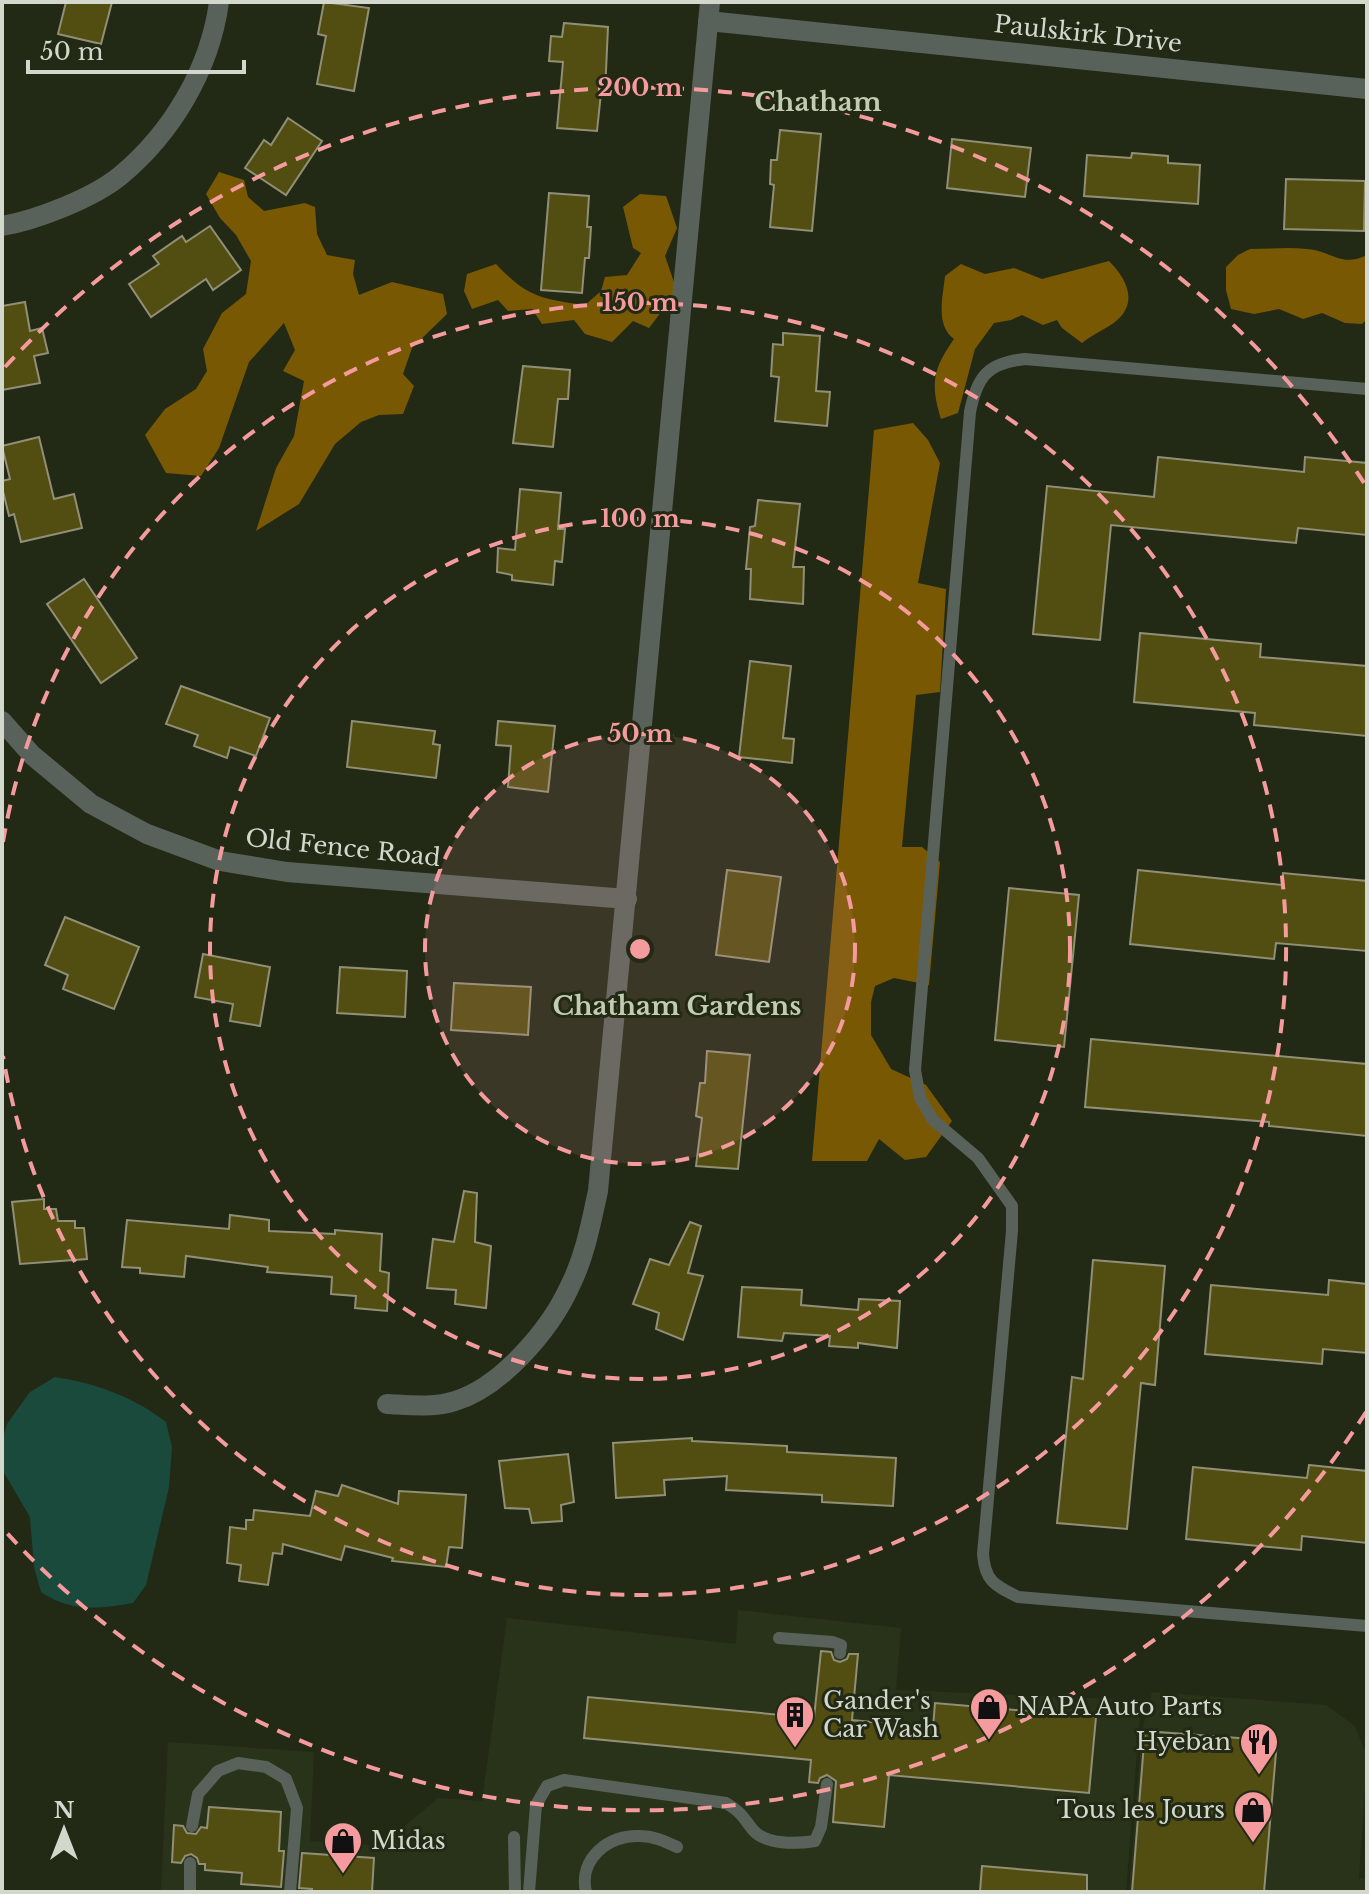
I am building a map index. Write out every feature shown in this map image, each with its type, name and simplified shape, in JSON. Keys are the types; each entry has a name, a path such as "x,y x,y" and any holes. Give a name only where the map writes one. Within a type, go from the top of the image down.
{"street":[{"path":"2,226 68,205 119,177 158,139 185,101 204,59 219,2"},
{"path":"387,1404 454,1402 487,1386 520,1358 569,1288 584,1253 598,1191 709,12"},
{"name":"Paulskirk Drive","path":"709,12 1367,89"},
{"name":"Old Fence Road","path":"2,721 32,755 91,804 147,834 220,861 287,872 627,899"}],"lane":[{"path":"1367,389 1025,359 1004,361 986,372 974,391 970,412 915,1070 920,1098 933,1120 978,1158 1012,1206 983,1554 984,1571 995,1586 1018,1597 1367,1626"},
{"path":"779,1638 833,1642 841,1645 840,1653"},
{"path":"192,1826 198,1794 218,1771 238,1763 266,1767 286,1779 297,1808 290,1892"},
{"path":"529,1892 536,1805 547,1786 564,1780 726,1803 743,1814 754,1831 765,1839 803,1843 815,1841 821,1827 827,1784"},
{"path":"586,1892 587,1867 598,1849 616,1839 637,1835 658,1838 677,1847"},
{"path":"514,1837 515,1892"},
{"path":"190,1863 190,1892"}],"shaded area":[{"path":"219,172 244,180 248,197 264,211 305,203 315,207 317,234 327,255 355,260 353,274 359,295 392,282 443,294 447,314 412,348 403,374 414,386 403,414 379,415 361,422 335,444 299,504 256,531 276,468 294,436 304,381 283,371 295,350 284,323 249,362 219,448 201,476 166,473 145,435 165,409 196,389 207,371 203,349 222,313 246,294 251,261 206,194"},
{"path":"640,194 666,196 677,228 665,256 677,291 649,328 633,321 612,342 585,334 574,320 542,324 532,309 508,311 498,300 472,309 464,291 467,274 496,264 536,295 585,305 601,291 605,277 627,275 641,253 633,248 623,207"},
{"path":"1250,249 1307,249 1350,260 1367,255 1367,319 1362,324 1345,323 1322,313 1303,319 1279,309 1254,314 1231,309 1226,290 1226,267"},
{"path":"1109,261 1121,275 1128,291 1127,307 1115,322 1082,343 1062,328 1057,320 1043,325 1022,315 994,323 975,349 958,413 941,419 935,396 936,377 954,339 942,318 945,276 961,264 985,274 1014,268 1042,279"},
{"path":"913,423 928,440 940,463 918,583 946,589 940,692 916,695 902,847 922,847 940,862 929,985 894,978 875,986 871,1002 871,1035 891,1069 926,1085 952,1121 926,1157 905,1160 879,1139 867,1161 812,1161 874,430"},
{"path":"55,1377 114,1392 166,1422 172,1447 169,1487 146,1585 133,1603 108,1607 74,1606 41,1592 34,1567 30,1517 2,1469 2,1441 7,1424 30,1392"},
{"path":"738,1610 901,1628 896,1690 1141,1700 1126,1892 161,1892 168,1742 314,1752 310,1841 381,1846 438,1798 482,1801 507,1618 736,1644"},
{"path":"1152,1692 1326,1705 1355,1726 1367,1756 1359,1878 1367,1879 1367,1892 1129,1892 1142,1731"}],"building":[{"path":"66,2 112,2 101,44 58,34"},
{"path":"324,2 369,8 354,91 317,84 326,36 318,34"},
{"path":"564,23 608,27 605,93 601,93 597,131 557,128 563,62 549,61 551,36 562,37"},
{"path":"288,118 322,141 286,195 245,168 264,140 271,145"},
{"path":"780,130 821,134 812,231 770,227 774,185 770,184 771,160 777,160"},
{"path":"952,139 1031,148 1025,197 947,188"},
{"path":"1132,153 1168,156 1168,163 1200,165 1198,204 1084,196 1087,155 1131,158"},
{"path":"1286,179 1365,181 1364,231 1284,229"},
{"path":"549,193 589,196 589,258 585,258 582,293 541,290"},
{"path":"210,226 241,270 213,290 206,279 151,317 129,284 159,264 153,256 182,236 186,242"},
{"path":"25,302 30,331 42,328 48,353 34,356 40,383 2,390 2,306"},
{"path":"783,333 820,336 816,391 830,392 827,426 775,421 779,377 771,376 773,344 783,345"},
{"path":"523,366 570,370 568,399 558,399 553,447 513,443"},
{"path":"39,437 54,499 74,494 82,528 21,542 14,514 9,516 2,487 2,481 10,479 2,446"},
{"path":"1158,457 1304,472 1305,457 1367,463 1367,535 1298,528 1296,543 1111,525 1100,640 1033,634 1047,486 1154,497"},
{"path":"520,489 561,493 558,529 565,529 562,562 555,561 553,585 512,580 512,575 497,572 498,548 515,550"},
{"path":"758,500 800,504 793,567 804,567 803,604 750,599 751,569 746,569 750,527 755,526"},
{"path":"84,579 137,658 101,683 47,604"},
{"path":"1140,633 1261,644 1260,657 1367,666 1367,736 1254,725 1255,713 1134,702"},
{"path":"750,661 791,666 783,738 794,739 792,763 739,757"},
{"path":"181,686 270,718 256,756 230,747 227,758 194,746 198,735 166,724"},
{"path":"352,721 435,731 433,744 440,745 436,778 347,767"},
{"path":"498,721 555,726 548,792 508,787 511,746 496,745"},
{"path":"727,870 781,877 769,962 716,955"},
{"path":"1138,870 1282,885 1283,873 1367,881 1367,951 1276,943 1274,959 1130,944"},
{"path":"1009,888 1079,895 1064,1047 995,1040"},
{"path":"65,917 139,947 114,1009 63,989 68,975 45,965"},
{"path":"203,954 270,967 260,1026 230,1021 233,1004 195,997"},
{"path":"340,967 407,971 405,1017 337,1013"},
{"path":"454,983 531,987 528,1035 451,1030"},
{"path":"1091,1039 1367,1064 1367,1136 1269,1126 1269,1122 1085,1107"},
{"path":"707,1051 750,1055 738,1169 696,1166 702,1118 696,1116 700,1083 705,1083"},
{"path":"464,1191 477,1193 475,1242 491,1246 486,1308 455,1304 456,1290 427,1288 433,1239 454,1242"},
{"path":"44,1199 44,1209 56,1209 58,1221 75,1221 75,1228 84,1228 87,1259 20,1264 12,1202"},
{"path":"230,1215 269,1220 269,1231 335,1234 335,1230 382,1234 380,1271 389,1273 387,1311 355,1308 356,1296 331,1294 332,1277 267,1272 268,1267 186,1256 184,1277 140,1273 140,1268 122,1267 127,1220 229,1229"},
{"path":"690,1222 701,1226 688,1273 703,1276 683,1340 656,1329 659,1313 633,1304 650,1259 669,1265"},
{"path":"1093,1260 1165,1266 1155,1385 1141,1383 1127,1529 1057,1523 1072,1377 1083,1379"},
{"path":"1329,1280 1367,1284 1367,1353 1323,1349 1322,1364 1205,1354 1211,1285 1328,1295"},
{"path":"742,1287 802,1290 801,1305 858,1310 859,1299 900,1301 897,1348 858,1343 858,1348 829,1346 830,1336 784,1333 782,1341 738,1337"},
{"path":"692,1438 692,1441 787,1446 787,1452 896,1458 893,1506 822,1502 822,1495 726,1490 727,1476 664,1480 665,1495 616,1498 613,1443"},
{"path":"568,1454 574,1502 561,1505 562,1521 532,1523 529,1509 505,1508 499,1461"},
{"path":"1309,1465 1367,1471 1367,1543 1302,1536 1301,1550 1186,1539 1193,1467 1307,1478"},
{"path":"342,1485 398,1504 399,1491 466,1495 462,1548 449,1547 446,1567 392,1561 393,1558 345,1546 341,1560 283,1544 282,1554 273,1553 268,1585 239,1581 241,1565 227,1563 230,1527 246,1529 246,1520 253,1520 254,1510 310,1516 316,1491 338,1496"},
{"path":"821,1651 831,1652 834,1660 840,1662 847,1659 849,1654 858,1654 852,1720 933,1728 935,1703 1096,1717 1089,1793 889,1775 884,1827 833,1822 836,1781 827,1775 820,1778 818,1783 809,1782 811,1760 584,1738 588,1697 814,1718"},
{"path":"1145,1731 1277,1741 1264,1892 1132,1892"},
{"path":"209,1807 281,1812 279,1851 284,1851 281,1887 241,1884 242,1873 205,1870 205,1864 199,1864 191,1854 185,1856 181,1863 172,1862 174,1825 183,1826 187,1833 196,1834 201,1827 207,1828"},
{"name":"Midas","path":"302,1853 374,1858 372,1892 312,1892 312,1889 299,1888"},
{"path":"982,1866 1087,1875 1087,1892 980,1892"}],"place":[{"name":"NAPA Auto Parts","path":"989,1741"},
{"name":"Gander's Car Wash","path":"795,1749"},
{"name":"Hyeban","path":"1259,1776"},
{"name":"Tous les Jours","path":"1253,1844"},
{"name":"Midas","path":"343,1875"}],"district":[{"name":"Chatham","path":"818,102"},
{"name":"Chatham Gardens","path":"677,1006"}]}
